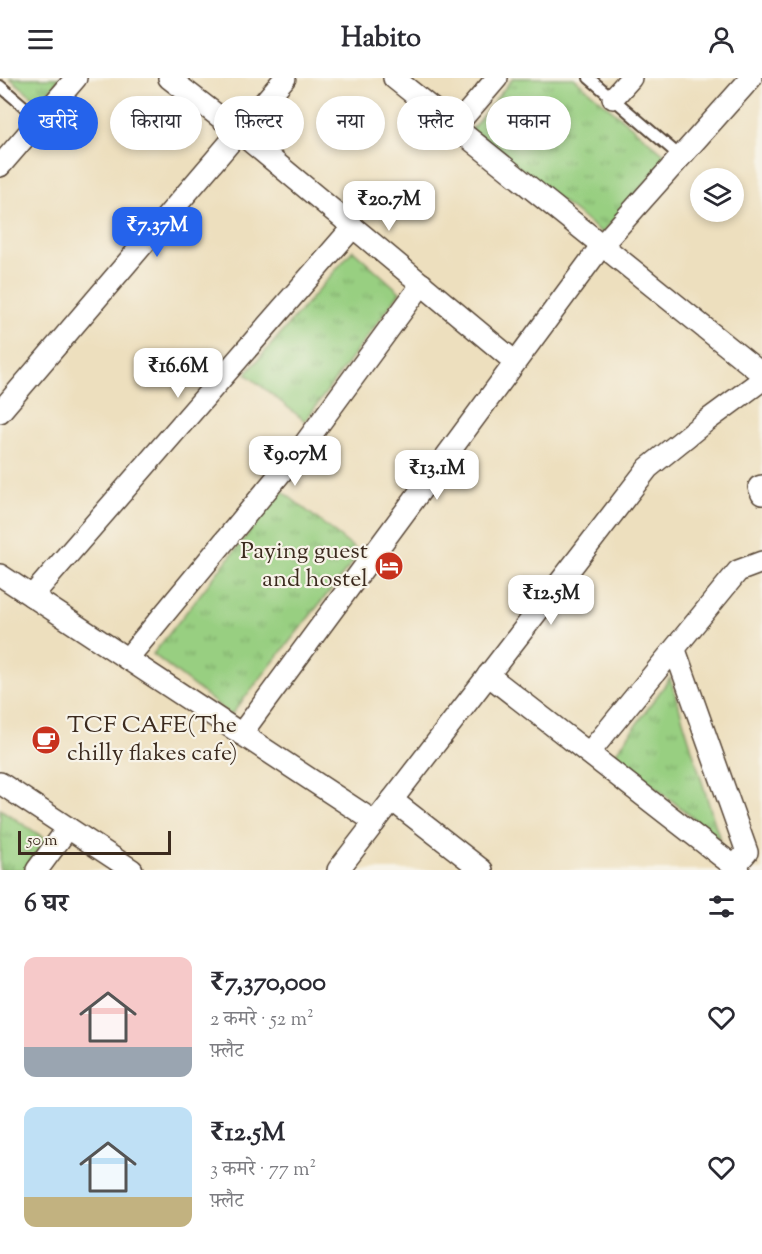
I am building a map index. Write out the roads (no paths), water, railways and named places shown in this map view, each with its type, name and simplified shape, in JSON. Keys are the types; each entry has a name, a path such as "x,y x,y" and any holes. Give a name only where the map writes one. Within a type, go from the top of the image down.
{"street":[{"path":"61,96 76,78"},
{"path":"169,78 214,113"},
{"path":"270,96 285,78"},
{"path":"394,78 416,96"},
{"path":"474,104 496,78"},
{"path":"612,98 631,78"},
{"path":"241,734 602,245 751,78"},
{"path":"474,142 762,374"},
{"path":"0,166 18,145"},
{"path":"0,412 224,150"},
{"path":"261,150 515,362"},
{"path":"32,596 353,227"},
{"path":"127,659 303,446 422,284"},
{"path":"339,870 648,468 762,380"},
{"path":"762,486 759,488 762,494"},
{"path":"589,753 738,572 762,562"},
{"path":"0,575 375,822"},
{"path":"488,675 736,868 747,852 675,650"},
{"path":"0,783 132,870"},
{"path":"392,800 482,870"},
{"path":"38,870 68,828"}],"lane":[{"path":"589,78 681,157"},
{"path":"0,86 18,101"}],"place":[{"name":"Paying guest and hostel","path":"389,566"},
{"name":"TCF CAFE(The chilly flakes cafe)","path":"46,740"}]}
